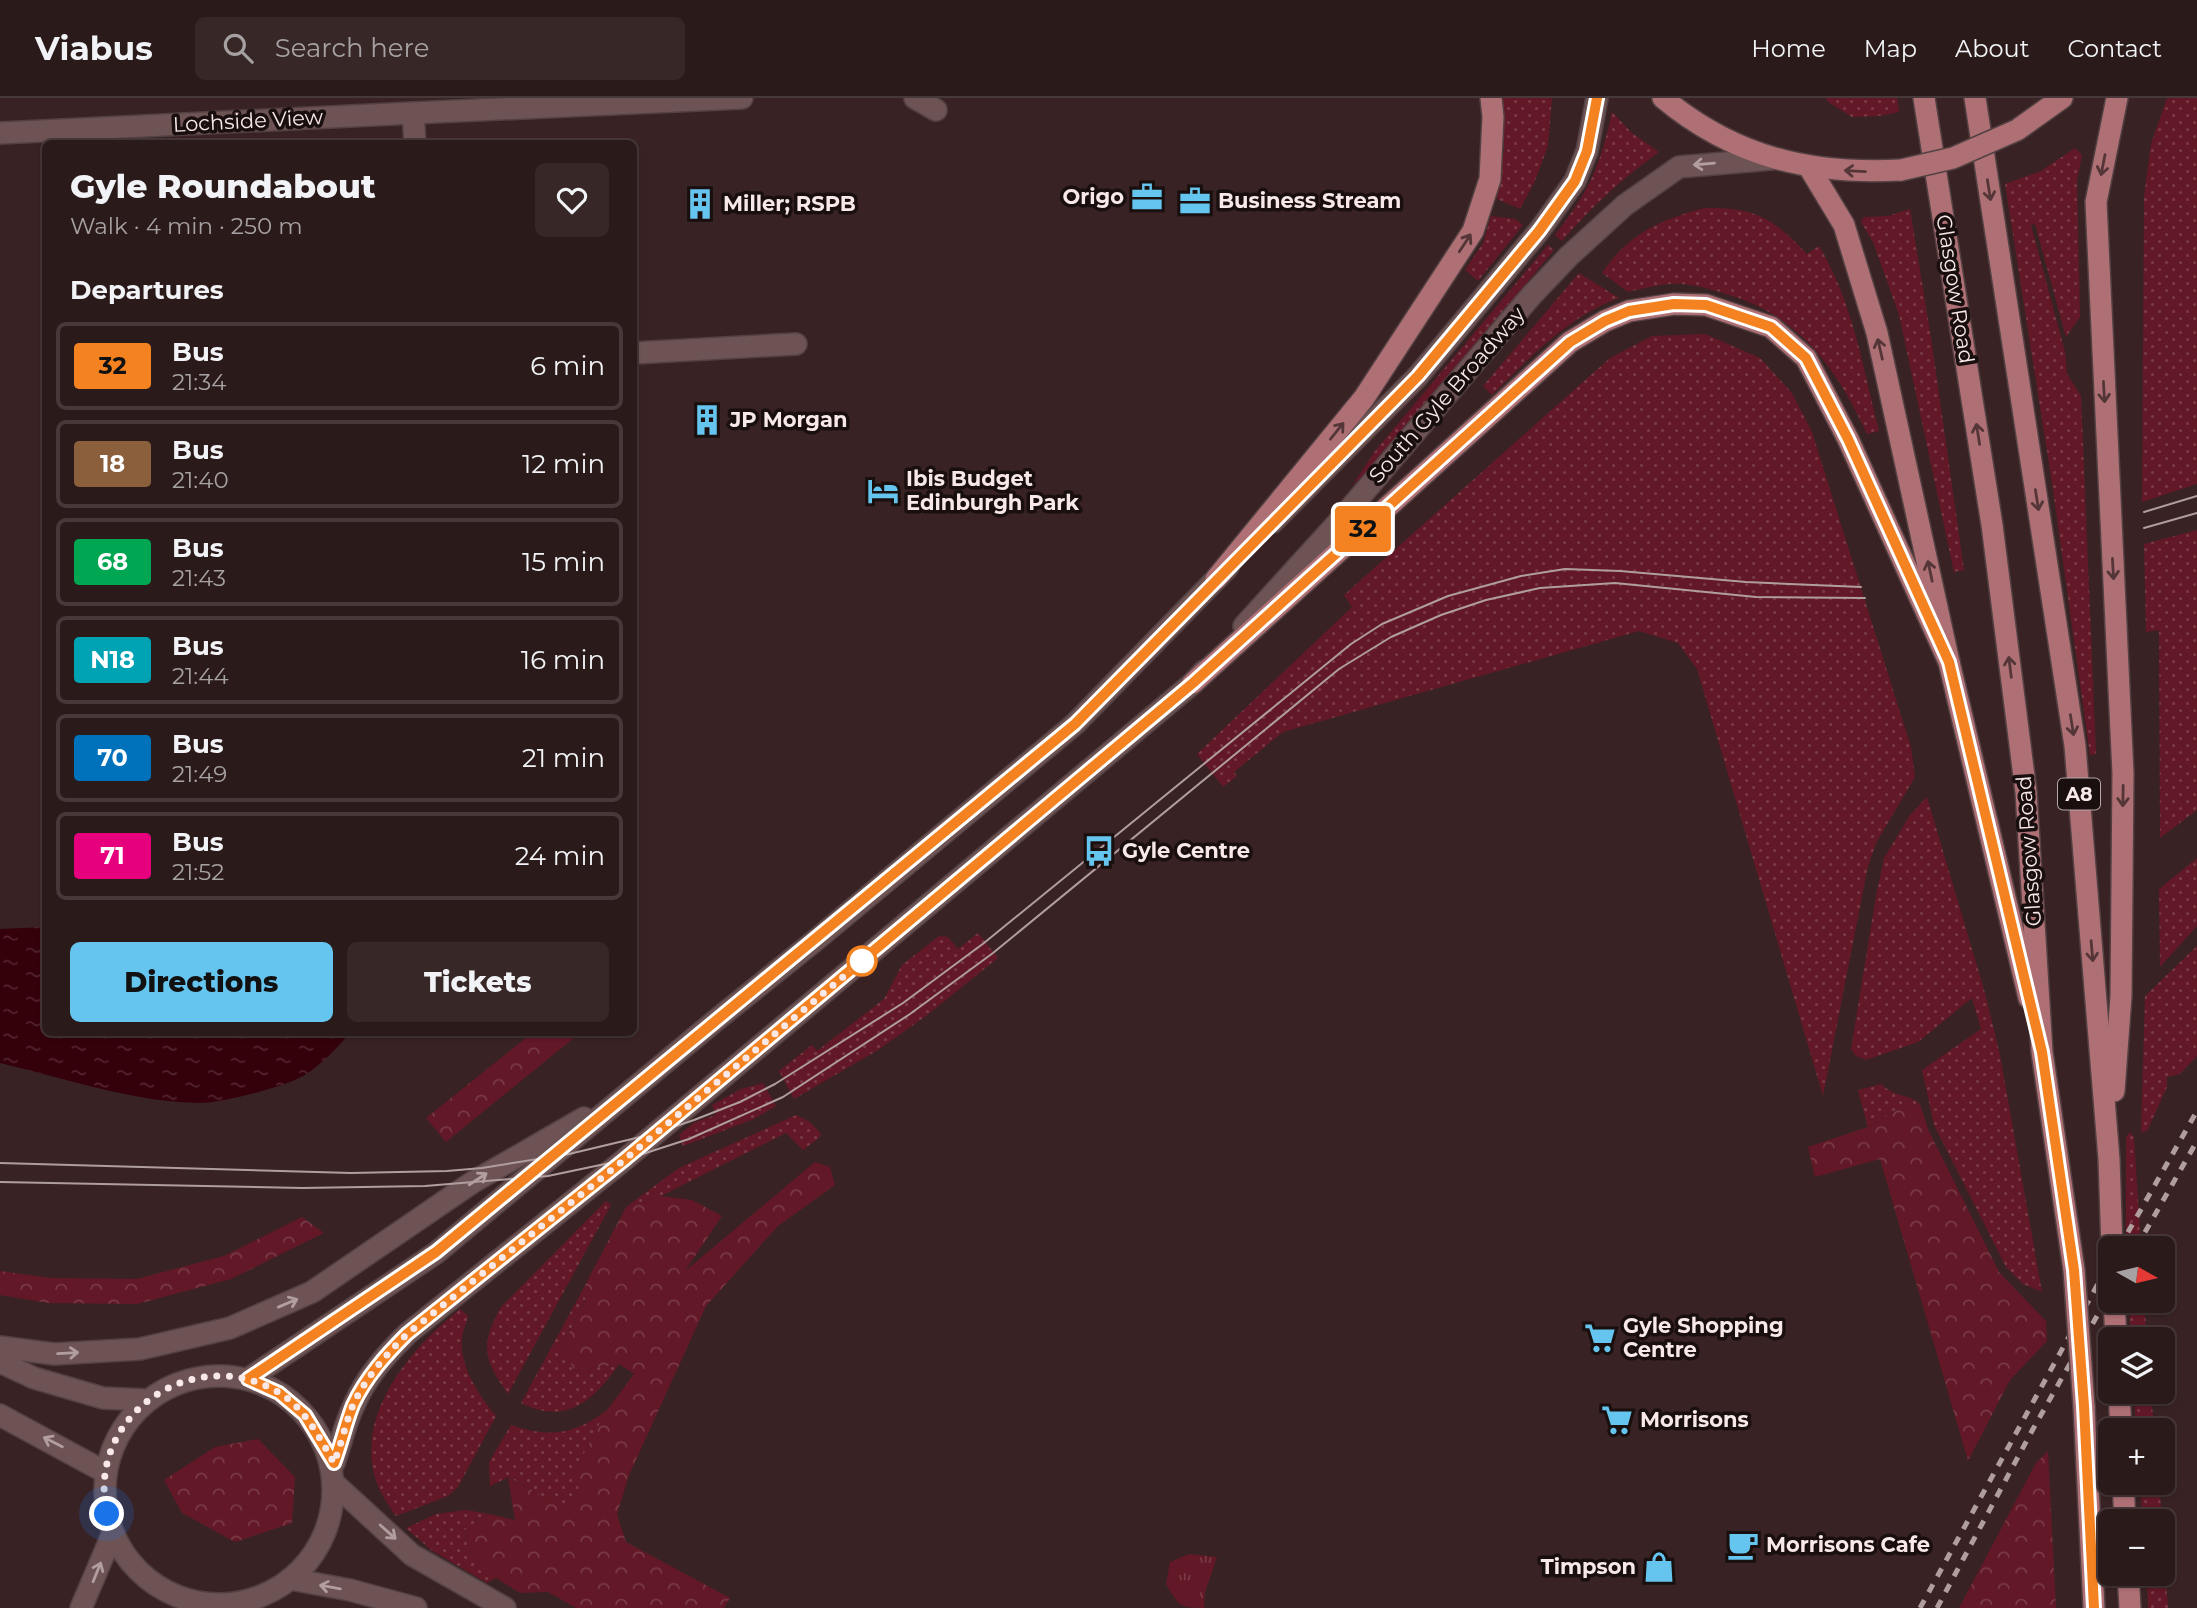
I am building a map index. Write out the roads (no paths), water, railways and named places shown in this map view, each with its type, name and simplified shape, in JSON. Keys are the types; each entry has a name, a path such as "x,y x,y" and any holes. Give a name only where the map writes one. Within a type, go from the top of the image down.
{"main road":[{"path":"1216,579 1364,398 1473,231 1490,179 1493,117 1491,98"},
{"path":"1663,98 1685,116 1727,140 1772,159 1810,167 1862,172 1901,170 1953,158 2017,130 2062,98"},
{"name":"Glasgow Road","path":"1924,98 1992,525 2026,792 2042,1052 2074,1270 2094,1608"},
{"name":"A8","path":"1975,98 2076,746 2109,1159 2111,1236"},
{"path":"2109,1159 2121,996 2123,773 2096,202 2116,98"},
{"path":"1810,167 1844,225 1877,333 1949,662 2042,1052"},
{"path":"1193,683 1570,342 1605,321 1629,311 1674,304 1706,305 1771,327 1806,358 1848,439 1949,662"},
{"path":"2129,1586 2130,1608"}],"street":[{"name":"Lochside View","path":"0,134 742,98"},
{"path":"915,98 936,110"},
{"name":"South Gyle Broadway","path":"248,1379 436,1252 1075,724 1418,376 1539,231 1575,181 1587,151 1597,98"},
{"path":"413,113 415,140"},
{"name":"South Gyle Broadway","path":"334,1463 352,1407 383,1357 407,1334 624,1160 1193,683 1342,518 1531,296 1569,256 1625,205 1679,167 1772,159"},
{"path":"637,353 796,344"},
{"path":"0,1348 54,1354 139,1349 230,1328 312,1292 492,1170 631,1091"},
{"path":"0,1362 34,1378 103,1398 147,1400"},
{"name":"South Gyle Broadway","path":"222,1375 248,1379 279,1393 305,1415 334,1463 337,1486 330,1516 316,1551 290,1579 264,1595 234,1604 200,1606 174,1597 148,1581 127,1560 112,1535 104,1504 105,1472 113,1444 127,1420 147,1400 170,1386 195,1378 222,1375"},
{"path":"0,1415 105,1472"},
{"path":"337,1486 412,1555 505,1608"},
{"path":"81,1608 112,1535"},
{"path":"290,1579 350,1590 416,1608"}],"water":[{"path":"42,927 42,1036 347,1036 322,1062 303,1076 268,1089 199,1103 124,1094 0,1063 0,929"}],"tram line":[{"path":"2144,512 2197,496"},
{"path":"2144,528 2197,513"},
{"path":"0,1163 351,1173 447,1171 569,1154 653,1134 740,1102 775,1084 903,1003 984,943 1351,644 1382,624 1448,596 1521,576 1565,569 1861,587"},
{"path":"0,1182 302,1188 425,1186 548,1176 624,1160 689,1139 783,1097 910,1014 993,953 1339,669 1391,637 1441,615 1486,600 1540,588 1615,583 1756,597 1865,598"}],"railway":[{"path":"2126,1236 2197,1111"},
{"path":"2143,1236 2197,1141"},
{"path":"1920,1608 2098,1284"},
{"path":"1937,1608 2099,1313"}],"place":[{"name":"Origo","path":"1147,197"},
{"name":"Business Stream","path":"1195,201"},
{"name":"Miller; RSPB","path":"700,204"},
{"name":"JP Morgan","path":"707,420"},
{"name":"Ibis Budget Edinburgh Park","path":"883,491"},
{"name":"Gyle Centre","path":"1099,851"},
{"name":"Gyle Shopping Centre","path":"1600,1338"},
{"name":"Morrisons","path":"1617,1420"},
{"name":"Morrisons Cafe","path":"1743,1545"},
{"name":"Timpson","path":"1659,1567"}]}
